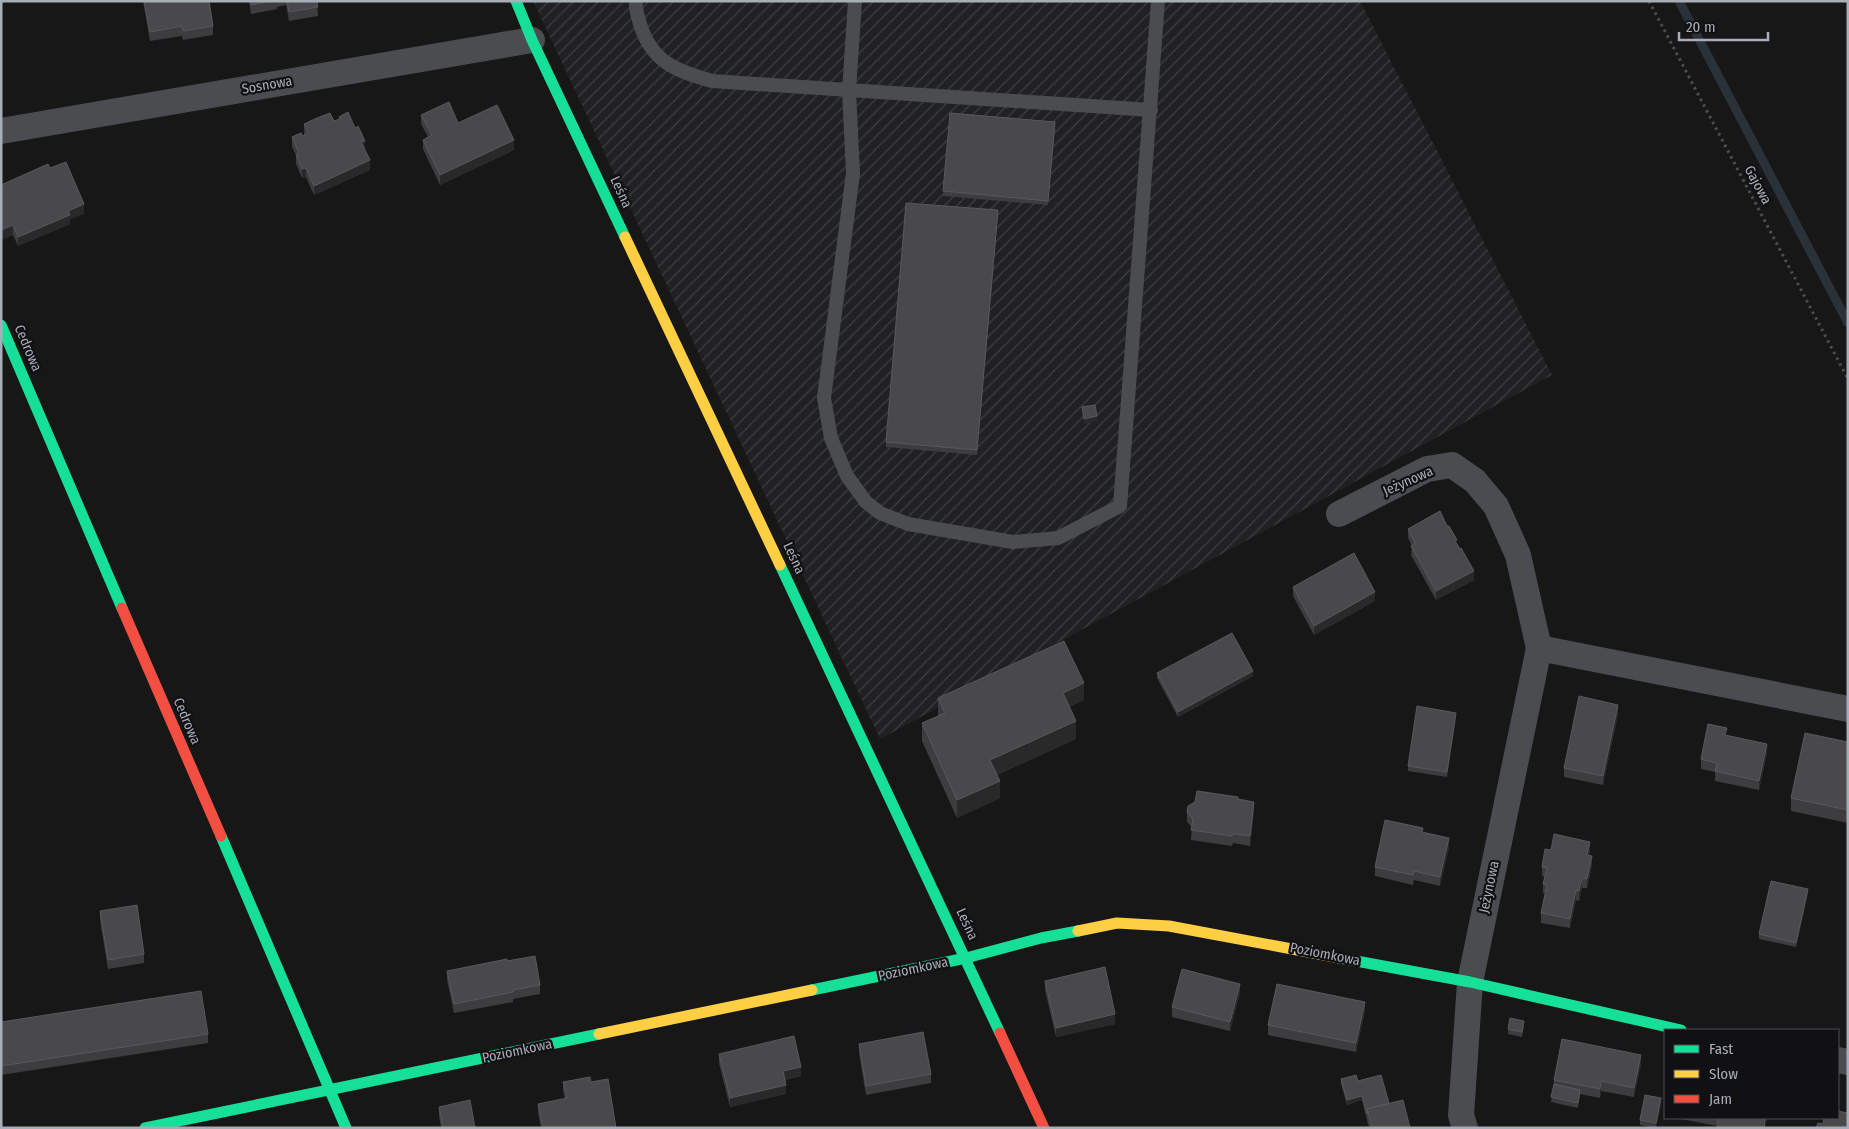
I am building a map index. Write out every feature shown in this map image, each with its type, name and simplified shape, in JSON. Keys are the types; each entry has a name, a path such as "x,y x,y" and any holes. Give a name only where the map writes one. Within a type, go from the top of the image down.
{"street":[{"name":"Leśna","path":"516,1 532,40 966,958 1044,1128"},
{"name":"Sosnowa","path":"1,131 532,40"},
{"name":"Cedrowa","path":"1,325 346,1128"},
{"name":"Jeżynowa","path":"1339,514 1427,469 1452,465 1475,481 1496,506 1518,555 1539,648 1470,982 1461,1115 1465,1128"},
{"path":"1539,648 1848,709"},
{"name":"Poziomkowa","path":"145,1128 966,958 1041,938 1116,923 1169,926 1470,982 1677,1029"}],"lane":[{"path":"636,1 636,8 645,40 659,58 683,73 712,81 1151,110"},
{"path":"855,1 849,91 853,173 824,398 831,438 847,476 866,502 880,514 908,524 1013,542 1058,538 1120,506 1158,1"}],"path":[{"name":"Gajowa","path":"1649,1 1848,379"}],"shaded area":[{"path":"533,1 1360,1 1552,375 880,739"}],"building":[{"path":"144,1 209,1 213,26 183,31 182,26 150,32"},
{"path":"250,1 270,1 251,5"},
{"path":"287,1 317,1 318,7 289,12"},
{"path":"449,102 458,123 497,105 514,140 440,175 423,140 432,135 421,115"},
{"path":"348,112 355,128 358,126 365,141 361,142 370,160 314,186 306,168 302,169 296,155 299,153 292,137 301,133 303,136 308,133 304,124 317,118 330,113 334,121 340,119 339,117"},
{"path":"950,113 1055,122 1048,201 943,191"},
{"path":"66,162 84,204 68,211 70,215 18,237 13,225 1,230 1,185 48,164 50,168"},
{"path":"906,203 998,210 977,450 886,442"},
{"path":"1095,405 1097,416 1084,419 1082,407"},
{"path":"1440,511 1447,526 1449,526 1457,540 1455,541 1474,571 1436,591 1411,546 1415,543 1408,529"},
{"path":"1354,553 1375,592 1314,626 1293,587"},
{"path":"1232,633 1253,671 1178,712 1157,673"},
{"path":"1064,641 1084,683 1063,693 1076,721 990,760 1000,781 957,800 922,723 945,713 938,698"},
{"path":"1579,696 1618,705 1603,776 1564,768"},
{"path":"1417,706 1456,713 1447,772 1408,766"},
{"path":"1708,724 1727,728 1725,735 1767,744 1759,781 1715,771 1717,763 1701,759"},
{"path":"1805,733 1848,742 1848,810 1791,798"},
{"path":"1197,791 1238,797 1238,799 1254,802 1250,836 1233,834 1232,836 1191,830 1193,819 1187,813 1188,806 1195,802"},
{"path":"1385,820 1423,828 1422,832 1449,838 1440,877 1414,871 1413,875 1375,867"},
{"path":"1554,834 1590,842 1587,855 1592,856 1587,879 1582,878 1579,891 1576,890 1570,919 1541,913 1547,885 1543,884 1547,868 1542,867 1545,849 1551,850"},
{"path":"1771,881 1808,889 1796,943 1759,934"},
{"path":"137,905 144,954 108,960 100,911"},
{"path":"535,956 540,985 454,1004 447,971 507,959 507,961"},
{"path":"1105,967 1115,1014 1056,1028 1045,981"},
{"path":"1182,969 1240,984 1230,1022 1172,1007"},
{"path":"1277,984 1365,1002 1356,1043 1268,1025"},
{"path":"201,991 208,1034 1,1066 1,1022"},
{"path":"1510,1018 1524,1021 1522,1032 1508,1029"},
{"path":"923,1032 931,1074 866,1086 859,1044"},
{"path":"794,1036 801,1067 783,1071 786,1085 730,1098 719,1054"},
{"path":"1562,1039 1641,1055 1634,1088 1601,1081 1600,1089 1554,1080"},
{"path":"1356,1075 1358,1081 1381,1075 1389,1103 1367,1109 1367,1114 1362,1096 1347,1100 1341,1079"},
{"path":"590,1077 591,1082 608,1079 616,1128 543,1128 538,1104 567,1098 563,1082"},
{"path":"1554,1084 1580,1090 1578,1103 1551,1097"},
{"path":"1645,1095 1661,1098 1656,1123 1640,1120"},
{"path":"470,1100 475,1128 443,1128 439,1107"},
{"path":"1403,1100 1410,1128 1372,1128 1367,1109"},
{"path":"1839,1111 1848,1113 1848,1128 1816,1128 1818,1123 1823,1124 1824,1119 1839,1119"},
{"path":"1718,1119 1765,1119 1764,1128 1717,1128"}],"waterway":[{"path":"1679,1 1848,323"}],"traffic: fast":[{"path":"516,1 532,40 625,237"},
{"path":"1,325 122,608"},
{"path":"780,565 1000,1033"},
{"path":"221,836 346,1128"},
{"path":"812,990 966,958 1041,938 1078,931"},
{"path":"1340,958 1470,982 1677,1029"},
{"path":"145,1128 599,1034"}],"traffic: slow":[{"path":"625,237 780,565"},
{"path":"1078,931 1117,923 1169,926 1340,958"},
{"path":"599,1034 812,990"}],"traffic: jam":[{"path":"122,608 221,836"},
{"path":"1000,1033 1044,1128"}]}
